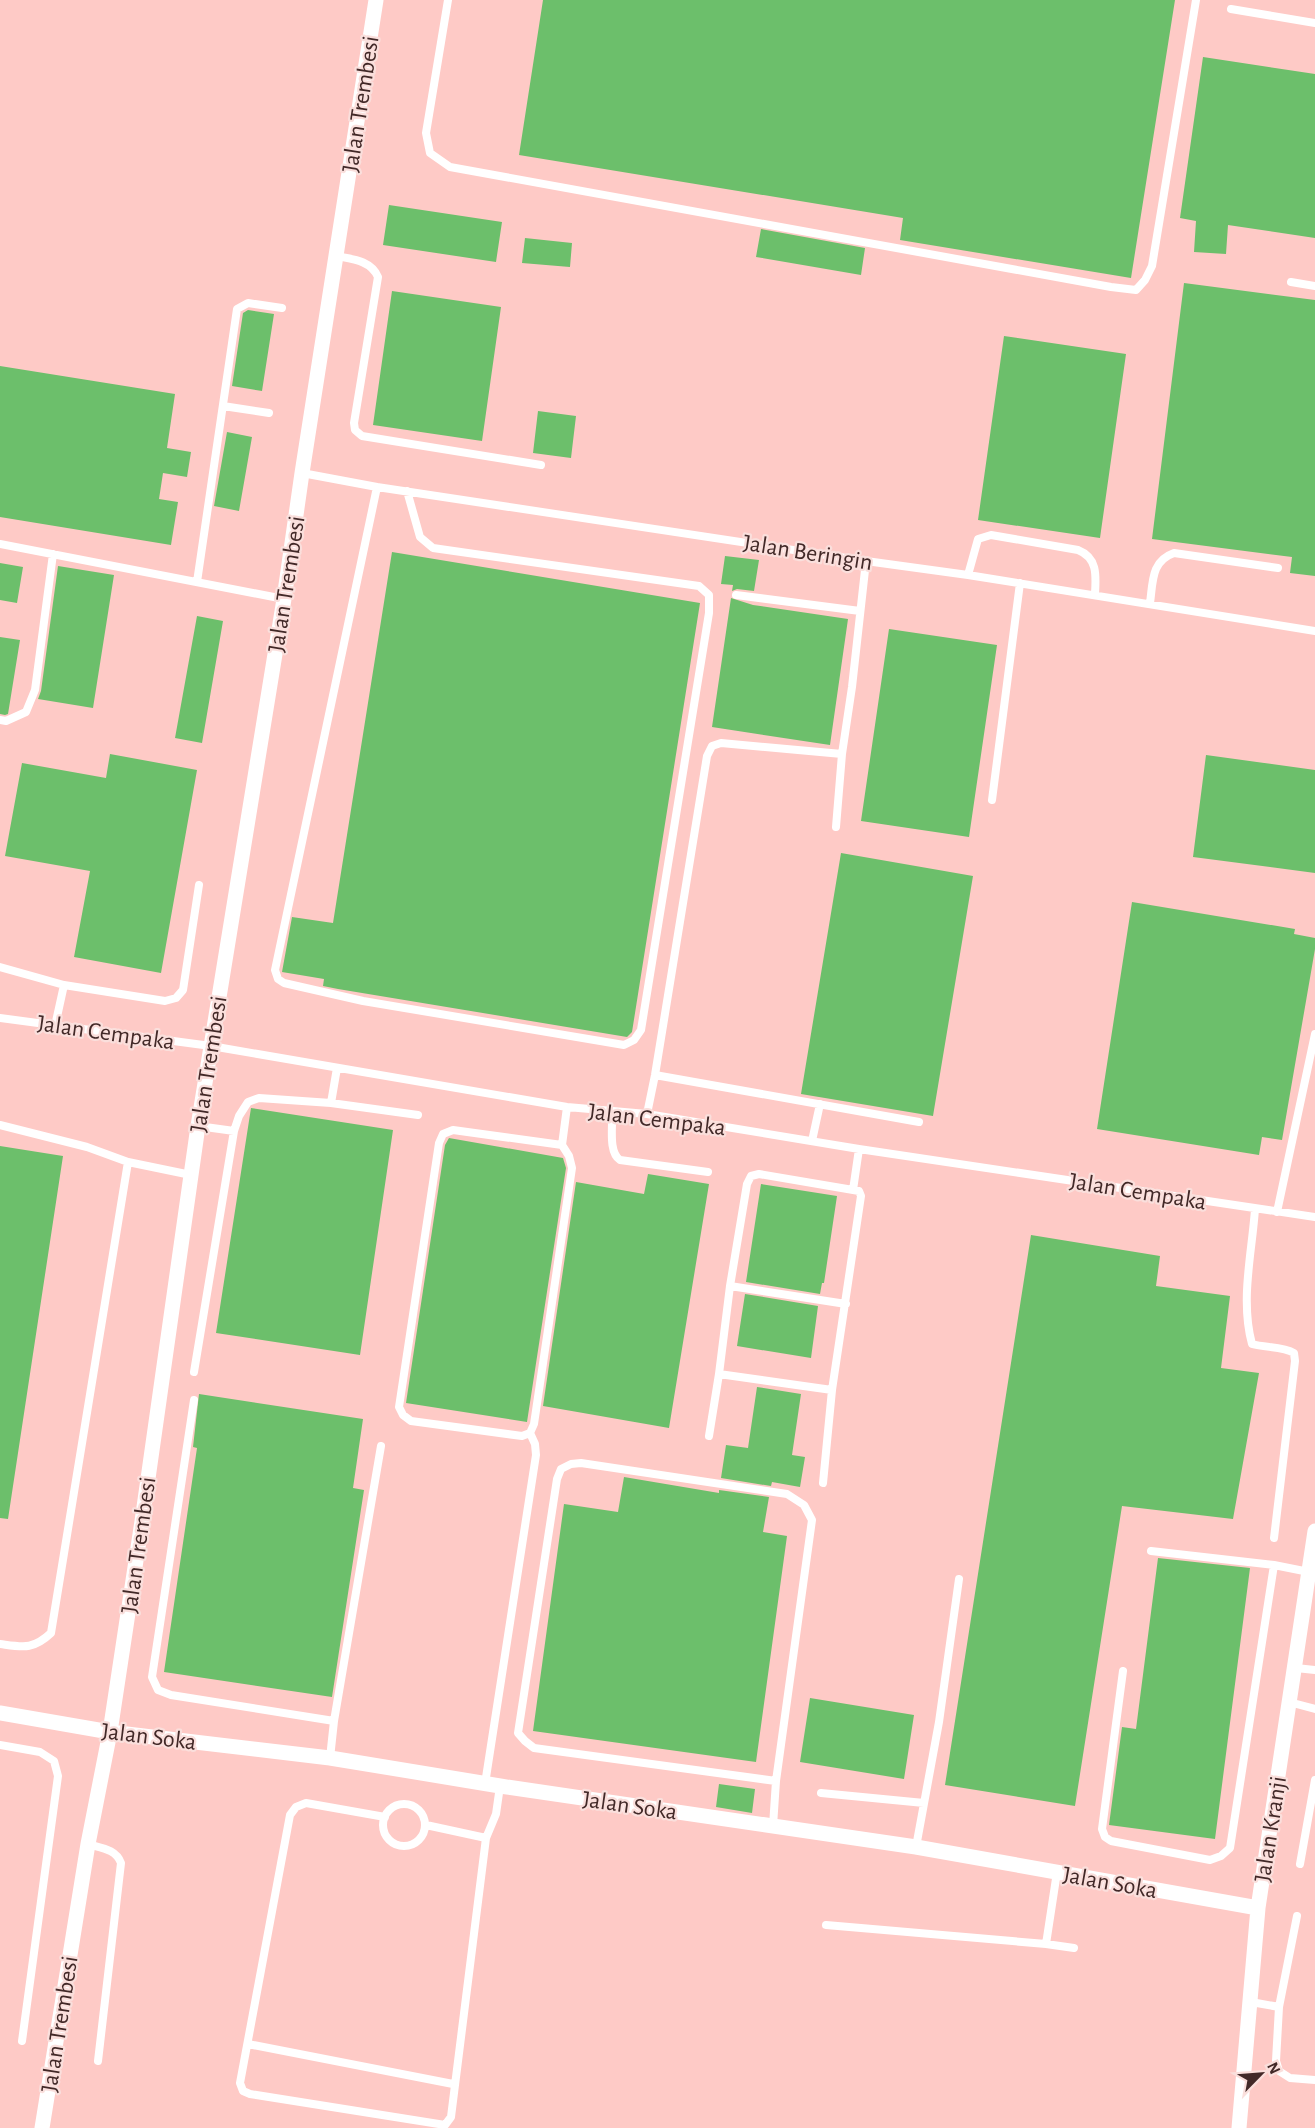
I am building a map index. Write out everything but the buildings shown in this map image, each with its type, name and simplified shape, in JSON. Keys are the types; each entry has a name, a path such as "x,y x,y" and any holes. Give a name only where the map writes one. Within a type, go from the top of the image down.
{"street":[{"name":"Jalan Trembesi","path":"42,2128 88,1844 110,1732 190,1175 284,599 376,0"},
{"name":"Jalan Kranji","path":"1239,2128 1258,1908 1315,1531"},
{"name":"Jalan Soka","path":"0,1713 110,1732 330,1758 493,1785 916,1847 1258,1908"}],"lane":[{"path":"448,0 426,133 430,153 450,167 1136,290 1145,280 1152,266 1196,0"},
{"path":"1231,9 1315,23"},
{"path":"336,256 367,264 378,277 354,423 356,430 363,436 541,465"},
{"path":"1291,282 1315,286"},
{"path":"197,582 237,309 248,303 282,308"},
{"path":"223,406 269,413"},
{"name":"Jalan Beringin","path":"302,473 377,487 1095,594 1315,631"},
{"path":"377,487 275,970 278,978 284,983 363,1001 624,1044 634,1040 640,1030 644,1007 709,613 709,595 699,586 434,548 420,537 407,491"},
{"path":"968,575 978,539 992,535 1086,553 1093,561 1097,573 1095,594"},
{"path":"0,544 284,599"},
{"path":"1150,603 1157,565 1164,557 1174,553 1278,567"},
{"path":"0,720 6,721 26,712 35,690 53,554"},
{"path":"836,827 842,754 866,561"},
{"path":"992,800 1020,583"},
{"path":"736,595 860,611"},
{"path":"647,1114 656,1075 707,756 712,746 722,743 842,754"},
{"path":"0,967 64,985 165,1001 176,998 183,990 199,885"},
{"path":"54,1026 64,985"},
{"name":"Jalan Cempaka","path":"0,1018 211,1046 567,1107 647,1114 859,1149 1315,1217"},
{"path":"1277,1212 1315,1034"},
{"path":"331,1103 336,1068"},
{"path":"656,1075 919,1122"},
{"path":"194,1372 234,1131 239,1116 248,1102 259,1098 331,1103 418,1115"},
{"path":"812,1141 820,1104"},
{"path":"562,1145 453,1130 443,1134 439,1143 399,1407 403,1415 411,1421 522,1436 530,1433 534,1424 572,1168 569,1156 562,1145 567,1107"},
{"path":"612,1112 613,1151 620,1160 708,1172"},
{"path":"0,1125 87,1147 128,1162 190,1175"},
{"path":"198,1126 234,1131"},
{"path":"853,1190 859,1149"},
{"path":"0,1644 29,1646 41,1643 51,1633 128,1162"},
{"path":"709,1436 730,1286 747,1185 751,1176 759,1174 860,1192 846,1304 832,1390 823,1483"},
{"path":"1255,1209 1247,1287 1252,1344 1289,1350 1294,1353 1295,1361 1274,1538"},
{"path":"730,1286 846,1304"},
{"path":"719,1374 832,1390"},
{"path":"194,1400 152,1677 158,1690 171,1695 334,1720"},
{"path":"385,1817 306,1803 296,1807 290,1815 240,2083 243,2091 250,2094 445,2125 451,2117 453,2085 486,1838 496,1814 493,1785 536,1455 535,1444 530,1433"},
{"path":"330,1758 334,1720 381,1446"},
{"path":"772,1826 776,1781 812,1520 804,1504 787,1494 580,1463 561,1469 557,1479 518,1733 534,1748 776,1781"},
{"path":"1150,1551 1274,1565 1309,1572"},
{"path":"1123,1671 1102,1829 1105,1837 1111,1841 1210,1860 1221,1856 1230,1848 1274,1565"},
{"path":"916,1847 939,1722 959,1579"},
{"path":"1296,1668 1315,1670"},
{"path":"1289,1702 1315,1709"},
{"path":"0,1745 40,1752 54,1761 58,1776 22,2041"},
{"path":"1300,1864 1315,1780"},
{"path":"821,1792 924,1803"},
{"path":"396,1805 412,1805 424,1816 426,1825 424,1833 413,1845 397,1845 385,1833 383,1825 385,1817 396,1805"},
{"path":"426,1825 486,1838"},
{"path":"88,1844 114,1852 121,1863 98,2061"},
{"path":"1046,1944 1057,1872"},
{"path":"1297,1916 1279,2007 1276,2061 1279,2072 1290,2078 1315,2079"},
{"path":"826,1925 1074,1948"},
{"path":"1251,2002 1279,2007"},
{"path":"248,2044 453,2085"}]}
